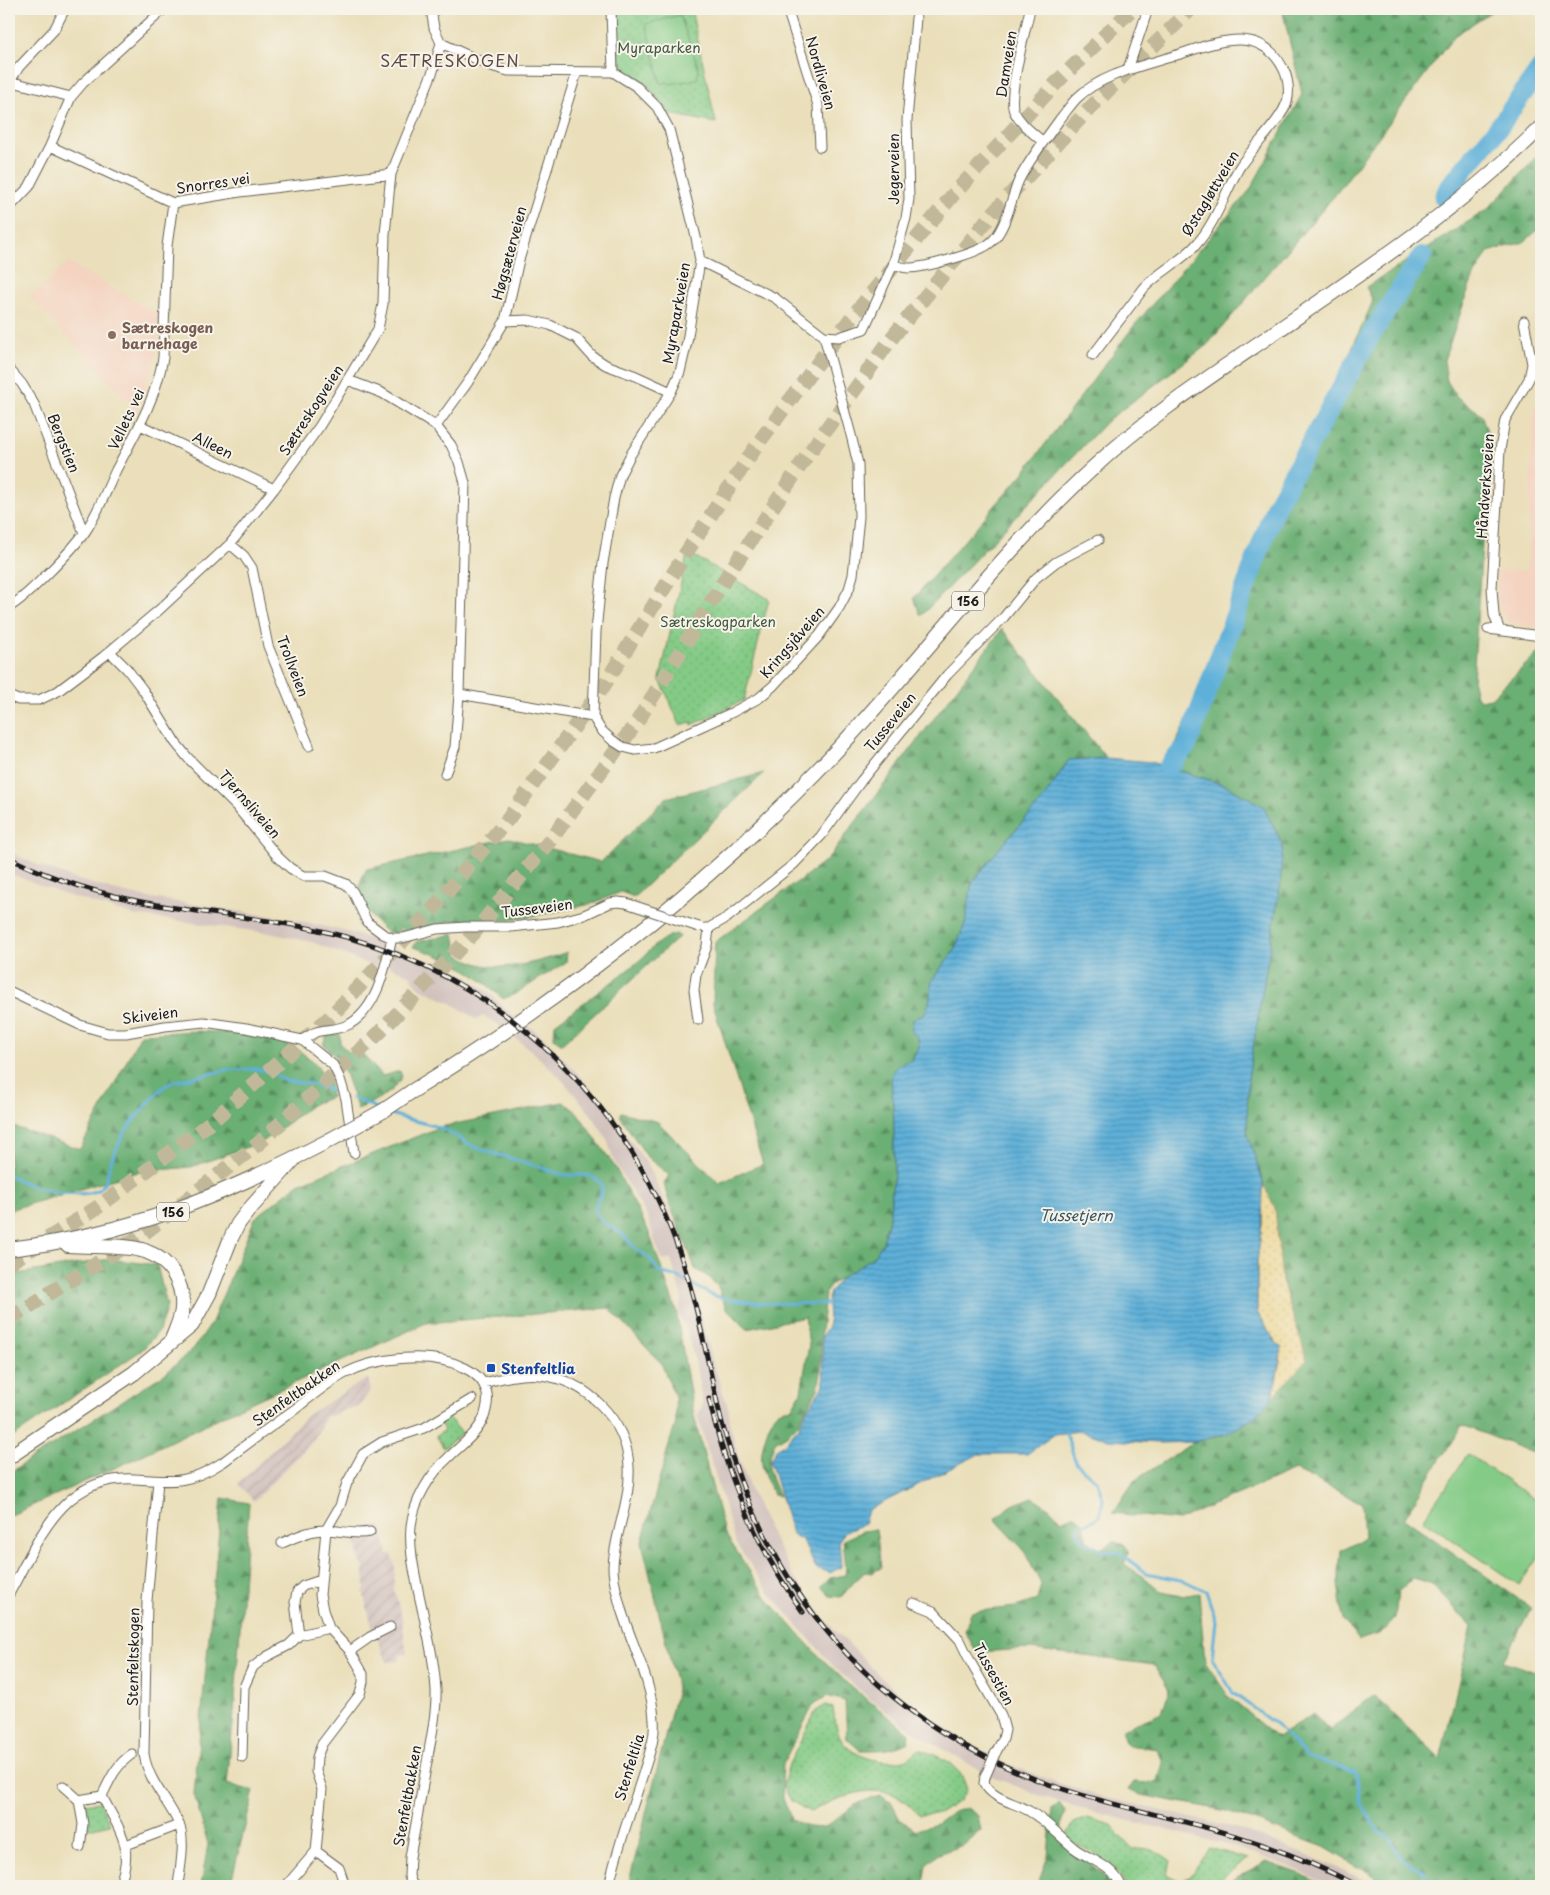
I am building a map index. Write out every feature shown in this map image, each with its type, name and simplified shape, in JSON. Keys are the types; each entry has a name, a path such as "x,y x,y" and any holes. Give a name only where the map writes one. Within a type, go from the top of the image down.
{"main road":[{"name":"156","path":"9,1249 45,1244 113,1230 168,1214 233,1188 330,1140 411,1092 476,1052 576,980 720,865 781,807 838,749 1055,505 1096,465 1140,427 1200,382 1424,229 1486,179 1541,127"},
{"name":"156","path":"9,1457 110,1391 192,1325 201,1311 238,1224 295,1158"},
{"name":"156","path":"45,1244 135,1249 156,1256 175,1275 182,1297 180,1320 169,1345"}],"street":[{"path":"65,9 54,30 19,67 10,81 71,97"},
{"path":"9,208 18,201 29,187 50,146 71,97 83,83 164,9"},
{"path":"431,9 434,28 441,43 491,66 508,71 613,72 611,9"},
{"name":"Nordliveien","path":"787,9 818,105 820,147"},
{"name":"Damveien","path":"1030,9 1012,95 1013,109 1021,122 1043,142"},
{"path":"1128,69 1148,9"},
{"name":"Jegerveien","path":"824,336 839,337 864,330 893,265 906,218 909,198 907,120 912,84 916,18"},
{"name":"Østagløttveien","path":"893,265 908,268 922,266 977,251 991,243 1001,228 1018,182 1028,163 1077,98 1096,84 1128,69 1214,43 1248,40 1258,42 1279,60 1285,72 1289,93 1287,102 1281,113 1240,167 1209,228 1194,247 1144,288 1093,354"},
{"name":"Sætreskogveien","path":"9,696 30,701 47,697 58,691 110,652 230,544 274,489 319,427 378,328 381,316 385,234 392,174 433,71 441,43"},
{"name":"Høgsæterveien","path":"436,426 468,382 505,321 519,260 577,72"},
{"name":"Myraparkveien","path":"593,718 596,631 603,563 614,498 620,475 631,454 671,392 680,372 687,342 700,261 669,129 651,100 637,87 613,72"},
{"name":"Snorres vei","path":"50,146 173,203 240,192 392,174"},
{"name":"Vellets vei","path":"9,607 31,589 84,533 140,425 156,386 163,358 167,246 173,203"},
{"path":"700,261 775,298 824,336"},
{"path":"505,321 528,320 550,325 576,338 592,356 606,365 671,392"},
{"name":"Håndverksveien","path":"1500,631 1494,614 1492,588 1500,450 1505,420 1529,379 1532,364 1524,321"},
{"name":"Kringsjåveien","path":"593,718 601,730 612,740 623,747 635,750 654,748 689,733 759,698 820,636 839,608 849,589 856,556 860,517 858,464 824,336"},
{"name":"Bergstien","path":"9,370 22,384 34,404 84,533"},
{"path":"348,380 382,393 436,426 451,445 459,462 465,483 459,694 455,747 445,774"},
{"name":"Alleen","path":"140,425 274,489"},
{"name":"Tusseveien","path":"392,938 403,938 437,929 465,926 511,927 558,922 584,915 610,903 618,902 699,927 710,928 728,917 794,864 821,836 860,781 947,675 1004,617 1036,578 1056,562 1098,540"},
{"name":"Trollveien","path":"230,544 244,556 252,568 268,646 279,668 309,746"},
{"path":"1488,629 1541,636"},
{"name":"Tjernsliveien","path":"110,652 127,669 143,690 175,742 188,758 236,806 277,856 290,868 303,876 325,876 346,884 353,892 367,922 376,930 392,938"},
{"path":"459,694 593,718"},
{"path":"698,1020 694,990 696,975 707,946 710,928"},
{"path":"302,1040 314,1033 337,1029 350,1024 364,1012 379,984 392,938"},
{"name":"Skiveien","path":"9,991 80,1025 108,1033 126,1033 204,1022 246,1028 302,1040 333,1065 340,1079 346,1099 354,1153"},
{"name":"Stenfeltbakken","path":"9,1594 55,1514 74,1496 92,1485 127,1479 158,1482 176,1481 203,1474 223,1462 336,1379 363,1366 393,1360 430,1359 460,1365 472,1371 484,1383 488,1400 482,1422 475,1433 434,1472 418,1500 411,1523 412,1560 433,1662 436,1691 430,1742 410,1857 409,1876 412,1884 415,1886"},
{"name":"Stenfeltlia","path":"484,1383 528,1374 547,1376 567,1382 588,1394 608,1411 624,1437 629,1467 626,1501 613,1568 617,1595 650,1690 654,1733 614,1862 609,1886"},
{"path":"286,1886 316,1851 322,1789 316,1771 317,1756 322,1744 360,1694 363,1682 360,1668 350,1651 329,1628 320,1595 326,1530 340,1506 347,1483 363,1454 382,1442 424,1428 472,1399"},
{"name":"Stenfeltskogen","path":"158,1482 148,1601 144,1754 149,1773 179,1825 182,1842 178,1886"},
{"path":"282,1543 310,1532 326,1530 345,1534 370,1532"},
{"path":"299,1635 297,1592 303,1586 321,1580"},
{"name":"Tussestien","path":"913,1603 933,1612 960,1640 1001,1715 1005,1730 1003,1739 984,1783 994,1795 1041,1818 1075,1848 1112,1872 1121,1886"},
{"path":"350,1651 390,1627"},
{"path":"242,1757 244,1687 247,1676 253,1667 266,1656 289,1645 299,1635 329,1628"},
{"path":"102,1796 114,1769 120,1762 132,1754"},
{"path":"63,1786 79,1800 83,1824 80,1847"},
{"path":"79,1800 102,1796"},
{"path":"102,1796 126,1845 127,1859 119,1886"},
{"path":"126,1845 179,1825"},
{"path":"316,1851 339,1868 345,1886"}],"shaded area":[{"name":"Sætreskogen barnehage","path":"68,262 159,315 156,355 138,412 30,297"},
{"path":"1541,397 1541,627 1515,625 1507,621 1498,605 1497,596 1498,570 1527,571 1532,430 1535,407"},
{"path":"9,851 28,861 72,878 113,890 144,897 292,919 360,935 457,971 489,992 501,1006 542,1036 578,1074 605,1105 650,1168 679,1234 714,1366 729,1410 729,1421 738,1455 750,1489 770,1532 796,1580 824,1619 883,1679 922,1712 964,1741 1005,1763 1096,1795 1243,1830 1344,1870 1373,1886 1333,1886 1288,1866 1232,1846 1086,1810 1044,1797 995,1778 909,1728 871,1700 836,1669 771,1595 736,1544 697,1415 703,1406 695,1362 686,1329 678,1313 682,1299 671,1259 663,1261 655,1243 649,1220 613,1159 607,1139 590,1113 563,1081 533,1052 497,1024 484,1016 476,1019 451,1003 418,987 410,975 379,962 375,967 312,942 269,933 133,915 63,894 9,873"},
{"path":"368,1378 371,1389 360,1405 326,1417 313,1441 254,1501 238,1484 307,1415"},
{"path":"381,1525 388,1554 392,1554 395,1565 394,1590 401,1613 407,1654 399,1655 400,1661 387,1662 371,1623 363,1591 365,1591 364,1570 362,1563 360,1563 354,1532"}],"green space":[{"name":"Myraparken","path":"614,9 691,9 716,123 670,114 647,85 623,68 617,51"},
{"path":"1282,9 1495,9 1454,36 1336,194 1207,345 1107,421 921,616 914,598 1022,475 1133,327 1250,190 1302,94"},
{"path":"680,15 699,70 697,79 661,84 646,24"},
{"path":"1541,152 1541,227 1524,242 1488,252 1472,280 1444,360 1447,381 1457,397 1481,414 1489,437 1473,682 1476,697 1481,700 1491,698 1541,650 1541,1456 1462,1425 1404,1518 1531,1608 1503,1661 1541,1674 1541,1886 1391,1886 1324,1847 1227,1811 1141,1795 1128,1790 1134,1782 1150,1783 1158,1781 1163,1763 1158,1749 1127,1745 1122,1729 1162,1713 1169,1690 1154,1665 1030,1649 976,1652 965,1631 971,1612 1015,1607 1037,1600 1041,1584 1023,1549 995,1519 1010,1506 1033,1497 1050,1509 1062,1521 1073,1515 1077,1517 1084,1525 1086,1540 1100,1549 1114,1542 1123,1543 1129,1551 1124,1564 1162,1592 1181,1596 1199,1593 1205,1662 1229,1697 1277,1738 1313,1714 1330,1730 1374,1695 1440,1759 1472,1627 1432,1584 1413,1578 1398,1592 1395,1618 1380,1634 1359,1640 1343,1620 1338,1584 1341,1550 1364,1538 1362,1503 1295,1470 1178,1520 1113,1513 1134,1481 1194,1442 1226,1434 1263,1183 1247,1132 1248,1078 1280,886 1225,785 1166,766 1373,301 1366,287 1488,209"},
{"name":"Sætreskogparken","path":"687,555 694,556 769,599 744,700 692,725 691,722 680,725 660,679"},
{"path":"1002,629 1106,758 1069,760 1041,802 1006,840 972,883 965,924 954,951 932,980 929,1003 918,1037 919,1047 912,1060 898,1065 891,1076 894,1121 894,1173 889,1219 883,1243 872,1258 830,1285 825,1294 821,1332 821,1372 818,1389 799,1423 788,1434 775,1442 770,1457 770,1475 779,1496 773,1494 765,1475 761,1459 762,1452 765,1436 774,1416 779,1411 792,1408 801,1392 809,1345 805,1317 747,1329 726,1308 718,1287 710,1278 695,1269 667,1195 664,1184 669,1175 648,1158 621,1118 621,1112 658,1122 719,1183 763,1164 713,1004 715,942 826,861"},
{"path":"764,773 634,897 621,892 591,904 544,914 510,920 451,921 404,933 387,933 368,912 361,901 359,886 367,869 509,838 601,862 666,798"},
{"path":"454,934 458,954 479,964 500,967 512,966 547,959 567,952 566,962 515,994 503,999 493,989 461,967 439,956 413,947 416,942"},
{"path":"677,934 679,937 562,1044 554,1038 555,1024 624,973 659,942 671,935"},
{"path":"197,1031 230,1033 293,1046 313,1061 329,1081 331,1097 311,1105 264,1141 191,1167 138,1172 9,1210 9,1125 80,1149 141,1034"},
{"path":"340,1034 340,1044 349,1052 360,1051 382,1076 400,1071 402,1077 390,1092 358,1110 341,1062 323,1044 327,1035"},
{"path":"563,1102 577,1112 615,1167 648,1230 676,1310 694,1416 724,1532 767,1598 812,1649 849,1685 909,1733 908,1742 897,1747 860,1750 847,1739 845,1701 827,1696 814,1704 783,1763 783,1797 791,1819 808,1827 824,1828 858,1803 880,1796 892,1803 900,1820 916,1830 937,1824 953,1812 967,1808 978,1816 981,1830 965,1844 937,1855 926,1864 923,1886 628,1886 677,1689 642,1542 676,1423 675,1396 661,1363 609,1308 426,1323 9,1516 9,1473 166,1373 194,1348 212,1322 255,1218 298,1184 440,1127"},
{"path":"110,1259 157,1265 167,1306 159,1331 142,1350 9,1438 9,1275"},
{"path":"446,1415 462,1433 444,1448 436,1436 444,1430 438,1420"},
{"path":"1468,1454 1541,1504 1541,1553 1519,1585 1423,1520"},
{"path":"222,1498 249,1503 227,1784 254,1791 230,1886 201,1886 208,1844 194,1794"},
{"path":"876,1529 881,1568 871,1573 865,1572 841,1597 830,1596 821,1587 830,1578 845,1575 843,1540 863,1531"},
{"path":"826,1705 833,1708 840,1737 851,1750 865,1757 880,1761 896,1761 910,1757 920,1749 944,1759 955,1767 964,1780 967,1790 960,1800 939,1814 919,1815 905,1801 881,1791 857,1793 832,1801 810,1812 791,1801 783,1785 789,1764 816,1711"},
{"path":"100,1802 110,1824 88,1829 83,1804"},
{"path":"1059,1804 1066,1813 1061,1823 1061,1839 1096,1867 1115,1886 1040,1886 1039,1881 1048,1856 1052,1808"},
{"path":"1087,1818 1112,1825 1132,1849 1144,1849 1162,1854 1171,1861 1168,1875 1180,1881 1191,1876 1210,1848 1248,1859 1212,1886 1125,1886 1122,1878 1110,1864 1069,1841 1068,1832 1074,1823"},
{"path":"1267,1862 1298,1873 1327,1886 1222,1886"}],"sand":[{"path":"1263,1183 1275,1208 1282,1281 1307,1360 1273,1397 1281,1356 1276,1343 1257,1312 1257,1262 1262,1224"}],"water":[{"name":"Tussetjern","path":"1106,758 1151,762 1225,785 1263,806 1283,845 1280,886 1248,1078 1247,1132 1263,1183 1262,1224 1257,1262 1257,1312 1276,1343 1282,1347 1273,1397 1254,1418 1226,1434 1194,1442 1159,1443 1110,1440 1080,1431 1055,1434 1027,1454 979,1454 868,1510 864,1524 845,1532 839,1540 841,1567 830,1573 816,1568 802,1540 792,1534 770,1461 776,1449 783,1445 799,1427 807,1410 824,1385 822,1336 829,1324 828,1299 830,1292 842,1277 872,1258 883,1243 889,1219 894,1173 894,1121 891,1076 898,1065 912,1060 919,1047 918,1037 911,1031 913,1020 925,1013 929,1003 932,980 954,951 965,924 972,883 1006,840 1041,802 1069,760"}],"waterway":[{"path":"1444,198 1449,187 1496,131 1541,68"},
{"path":"1168,767 1187,745 1276,505 1372,333 1422,256"},
{"path":"9,1175 18,1180 53,1191 78,1194 99,1190 105,1183 111,1161 124,1133 162,1088 172,1082 226,1070 256,1069 271,1072 285,1081 313,1084 339,1093"},
{"path":"352,1098 379,1109"},
{"path":"389,1113 445,1130 472,1146 563,1175 586,1175 592,1177 602,1185 602,1192 595,1211 599,1219 621,1233 638,1251 649,1257 659,1272 678,1277 712,1295 731,1300 761,1303 828,1304"},
{"path":"1066,1433 1076,1463 1097,1481 1103,1500 1100,1516 1077,1529 1080,1539 1102,1551 1120,1553 1146,1573 1185,1581 1206,1591 1216,1621 1212,1658 1233,1693 1276,1725 1307,1757 1356,1772 1361,1802 1379,1833 1390,1838 1401,1859 1423,1871 1431,1886"}],"tunnel":[{"path":"9,1263 98,1207 211,1122 330,1017 432,910 508,819 603,687 686,553 759,442 852,317 952,196 1059,80 1132,9"},
{"path":"9,1319 139,1237 258,1144 379,1033 473,934 552,838 637,722 727,576 802,463 891,339 987,220 1086,112 1191,9"}],"railway":[{"path":"9,858 63,881 119,897 302,927 373,945 446,977 491,1004 512,1020 540,1043 589,1094 612,1122 649,1183 665,1215 685,1270 698,1315 723,1427 748,1499 782,1567 803,1599 851,1658 878,1684 914,1713 953,1739 993,1761 1035,1779 1085,1796 1255,1842 1315,1865 1358,1886"},
{"path":"709,1399 734,1484 745,1510 771,1562 803,1612"}],"place":[{"name":"Sætreskogen barnehage","path":"112,335"},
{"name":"Stenfeltlia","path":"491,1368"}],"district":[{"name":"SÆTRESKOGEN","path":"450,60"}]}
